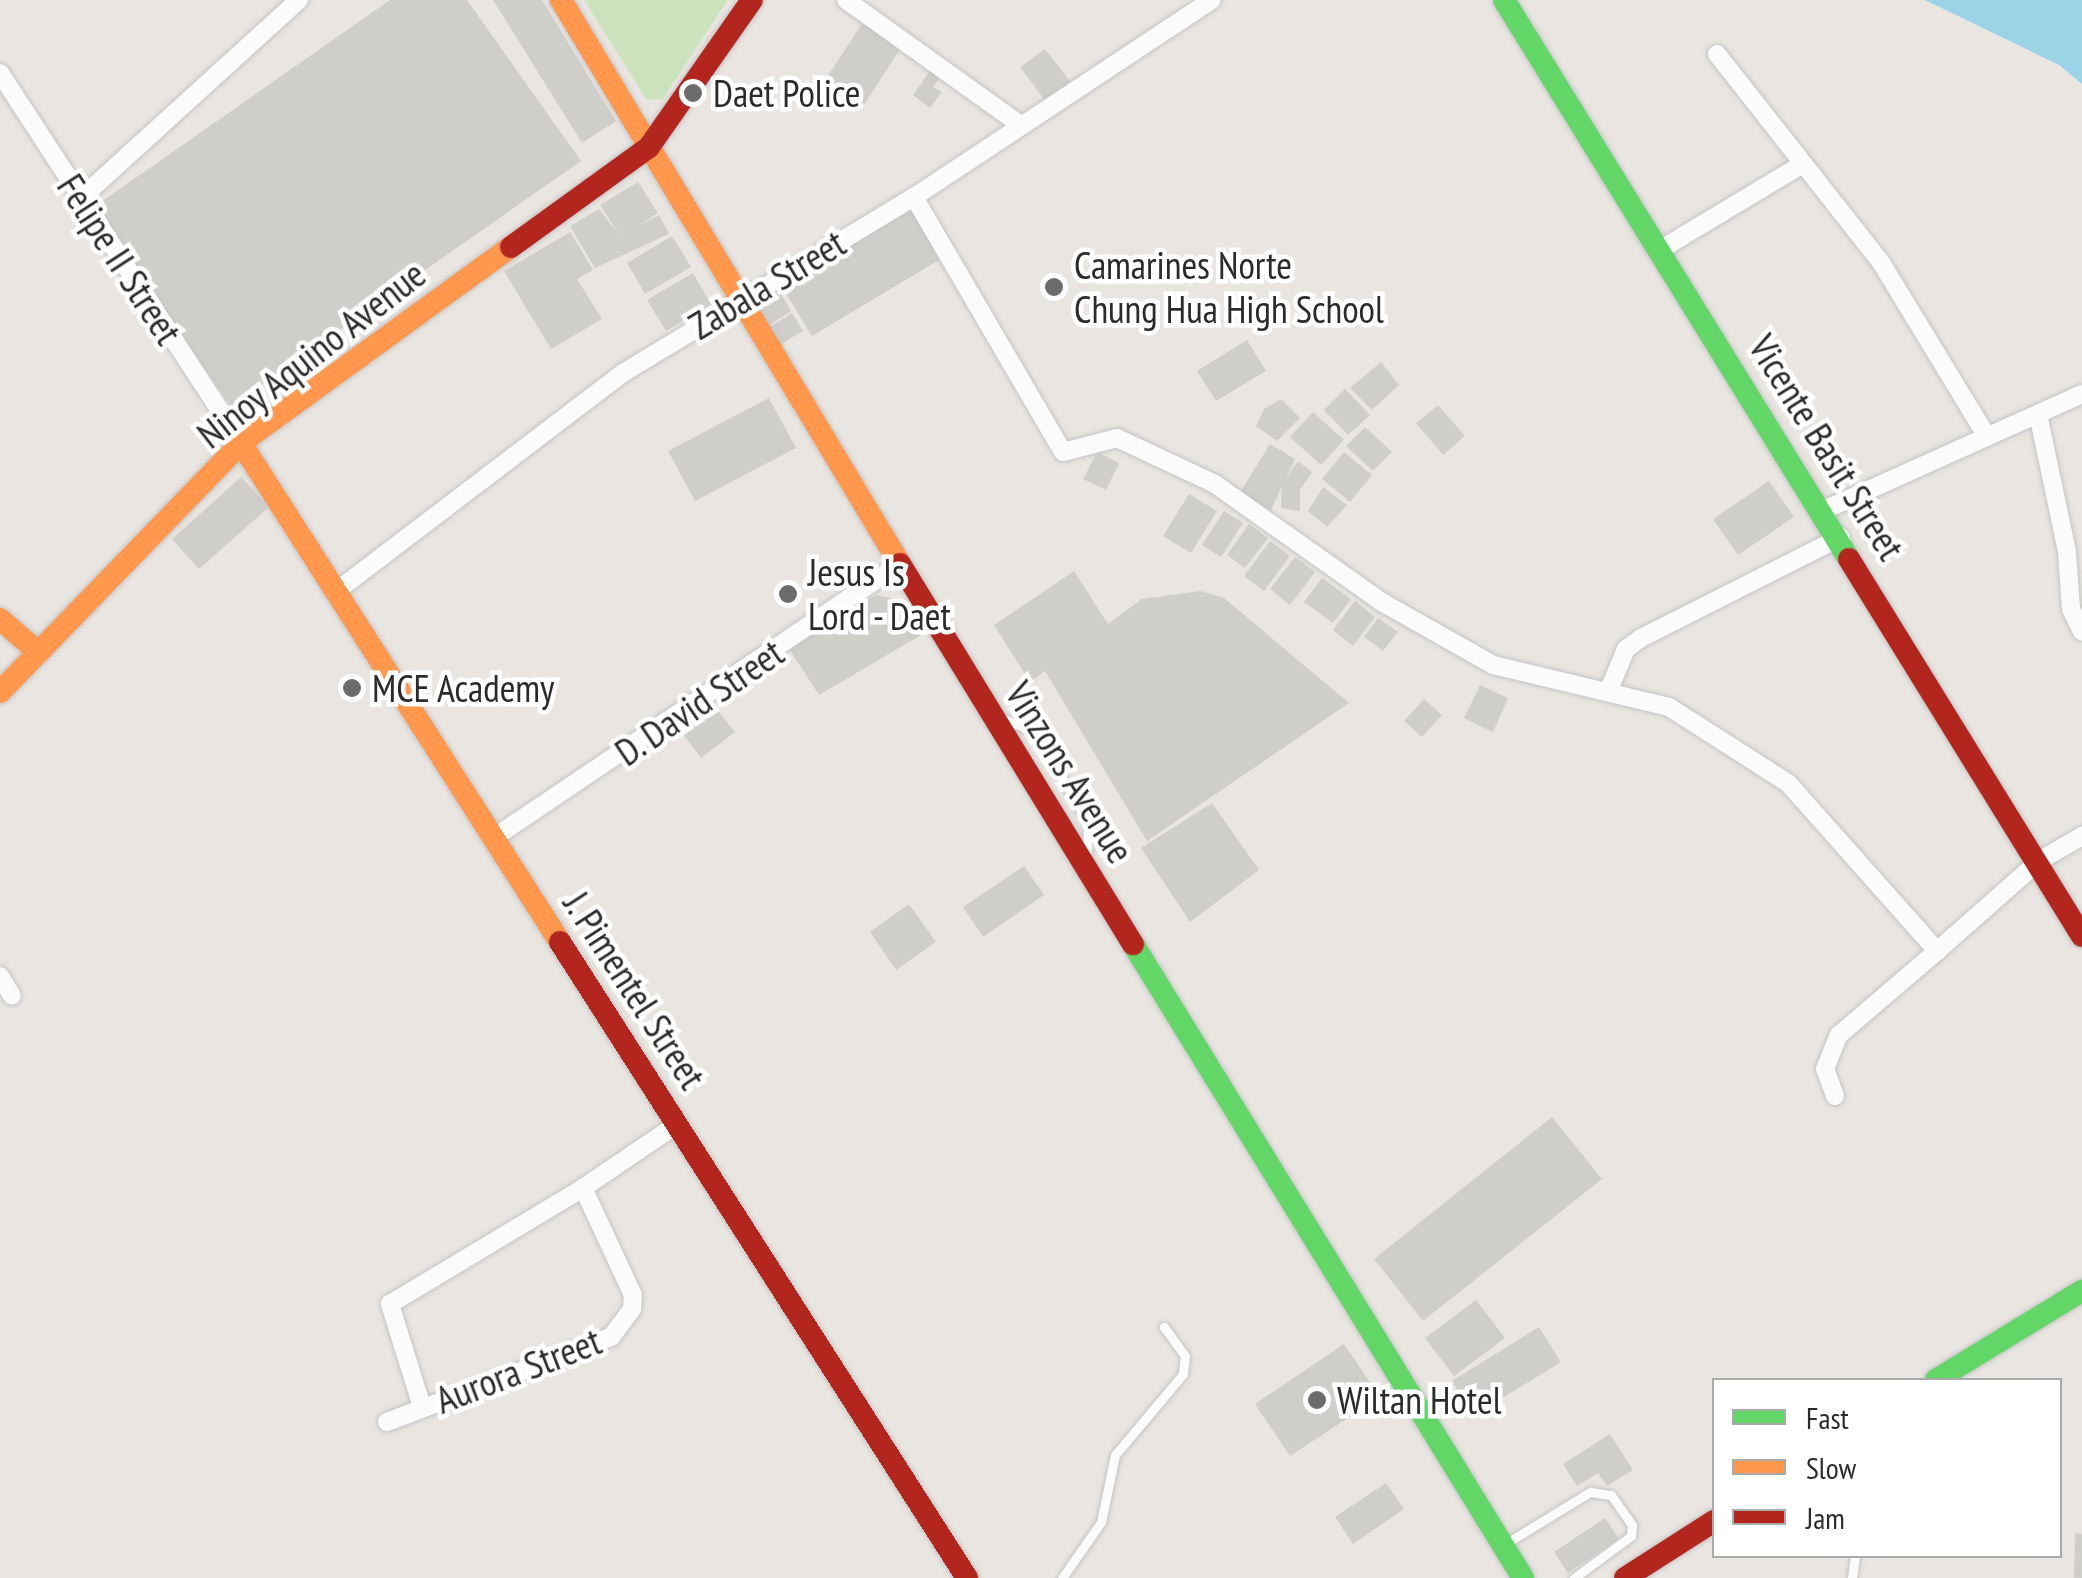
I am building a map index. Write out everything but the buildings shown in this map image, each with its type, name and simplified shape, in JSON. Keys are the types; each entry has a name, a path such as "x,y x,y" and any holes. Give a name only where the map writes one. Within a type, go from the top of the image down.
{"main road":[{"name":"Vinzons Avenue","path":"561,0 737,299 1524,1578"},
{"name":"Ninoy Aquino Avenue","path":"0,692 241,443 649,147 752,0"},
{"name":"Vicente Basit Street","path":"1504,0 1663,248 2040,861 2082,936"},
{"name":"J. Pimentel Street","path":"241,443 967,1578"},
{"path":"0,619 38,652"},
{"path":"1939,1378 2082,1290"},
{"path":"1625,1578 1712,1522"}],"street":[{"path":"80,198 299,0"},
{"path":"846,0 1022,126"},
{"name":"Zabala Street","path":"338,590 622,373 737,299 914,197 1212,0"},
{"path":"1717,54 1765,110 1801,165 1882,264 1987,437"},
{"name":"Felipe II Street","path":"0,74 241,443"},
{"path":"1663,248 1801,165"},
{"path":"914,197 1062,452 1117,438 1215,484 1380,601 1493,666 1669,707 1788,783 1936,951"},
{"path":"1824,510 2082,394"},
{"path":"2038,414 2067,552 2071,608 2082,632"},
{"path":"1608,692 1626,649 1641,638 1841,537"},
{"name":"D. David Street","path":"496,837 900,564"},
{"path":"1834,1096 1825,1069 1839,1034 2040,861 2082,836"},
{"path":"0,976 12,996"},
{"path":"422,1408 390,1304 582,1188 678,1123"},
{"name":"Aurora Street","path":"387,1422 611,1337 624,1322 632,1295 582,1188"}],"lane":[{"path":"1062,1578 1101,1522 1115,1455 1183,1374 1185,1356 1164,1327"},
{"path":"1503,1545 1590,1492 1611,1496 1632,1525 1631,1536 1574,1578"}],"green space":[{"path":"584,0 728,0 662,100 646,99"}],"water":[{"path":"1925,0 2082,0 2082,84 2059,65"}],"traffic: fast":[{"path":"1504,0 1849,559"},
{"path":"1133,944 1523,1578"},
{"path":"1939,1378 2082,1291"}],"traffic: slow":[{"path":"561,0 900,564"},
{"path":"0,692 241,443 511,247"},
{"path":"241,443 560,942"},
{"path":"0,619 38,652"}],"traffic: jam":[{"path":"511,247 649,147 752,0"},
{"path":"1849,559 2082,936"},
{"path":"900,564 1133,944"},
{"path":"560,942 967,1578"},
{"path":"1625,1578 1712,1522"}],"place":[{"name":"Daet Police","path":"693,93"},
{"name":"Camarines Norte Chung Hua High School","path":"1054,287"},
{"name":"Jesus Is Lord - Daet","path":"788,594"},
{"name":"MCE Academy","path":"352,688"},
{"name":"Wiltan Hotel","path":"1317,1400"}]}
